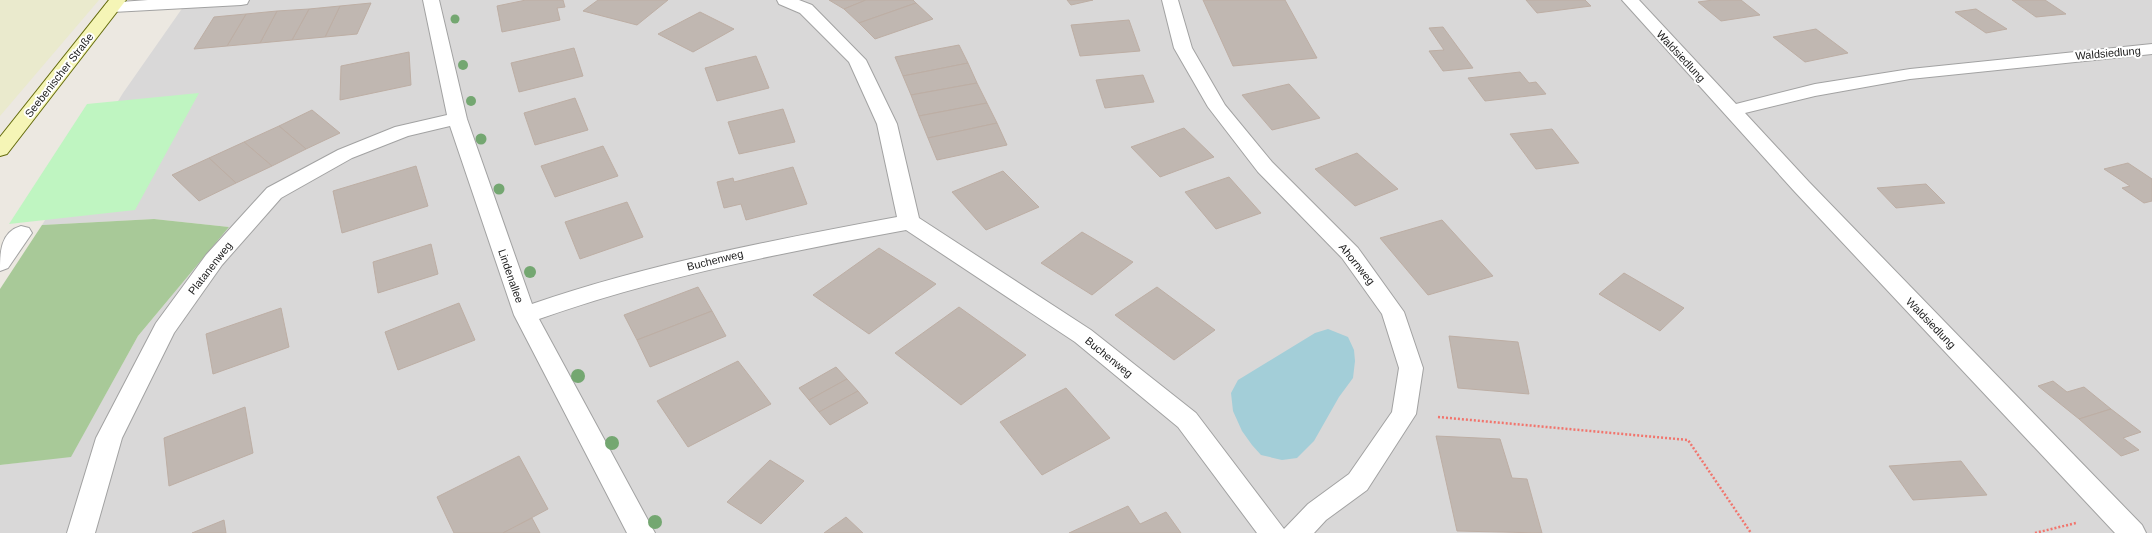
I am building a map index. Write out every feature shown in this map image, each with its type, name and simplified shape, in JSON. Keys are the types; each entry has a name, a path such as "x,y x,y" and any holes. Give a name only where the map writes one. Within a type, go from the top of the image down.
{"main road":[{"name":"Seebenischer Straße","path":"0,150 116,4"}],"street":[{"path":"116,4 241,0"},
{"name":"Lindenallee","path":"432,0 457,119 525,315 641,533"},
{"path":"785,0 806,9 857,60 887,124 909,222"},
{"name":"Ahornweg","path":"1170,0 1183,48 1216,107 1265,167 1350,253 1393,312 1411,368 1404,414 1358,482 1316,512 1296,533"},
{"name":"Waldsiedlung","path":"1630,0 1802,187 2132,533"},
{"name":"Waldsiedlung","path":"1732,111 1815,90 1910,74 2152,49"},
{"name":"Platanenweg","path":"81,533 109,438 164,329 214,260 274,193 345,154 402,130 457,119"},
{"name":"Buchenweg","path":"525,315 574,297 737,254 909,222 1083,336 1187,420 1273,533"},
{"path":"0,263 21,233"}],"path":[{"path":"1404,414 1688,440 1751,533"}],"shaded area":[{"path":"188,0 2152,0 2152,533 0,533 0,465 71,456 138,336 229,227 154,219 42,225 123,93"}],"green space":[{"path":"0,0 99,0 0,116"},
{"path":"199,93 135,210 9,224 87,104"},
{"path":"154,219 229,227 138,336 71,457 0,465 0,289 42,225"}],"water":[{"path":"1328,329 1348,337 1354,350 1355,361 1353,378 1339,397 1314,441 1297,458 1282,460 1261,455 1242,431 1233,411 1231,393 1238,380 1315,333"}],"building":[{"path":"526,0 563,0 565,7 557,8 560,20 502,32 497,6"},
{"path":"598,0 668,0 637,25 583,11"},
{"path":"829,0 866,0 844,9"},
{"path":"866,0 913,0 916,3 859,23 844,9"},
{"path":"1067,0 1093,0 1071,5"},
{"path":"1203,0 1285,0 1317,58 1233,66"},
{"path":"1526,0 1585,0 1591,6 1537,13"},
{"path":"1713,0 1741,0 1760,15 1721,21 1698,2"},
{"path":"2012,0 2045,0 2066,14 2036,17"},
{"path":"371,3 357,34 325,37 340,6"},
{"path":"916,3 933,19 875,39 859,23"},
{"path":"340,6 325,37 292,40 309,9"},
{"path":"309,9 292,40 260,43 277,11"},
{"path":"1976,9 2007,29 1986,33 1955,12"},
{"path":"277,11 260,43 227,46 246,14"},
{"path":"700,12 734,29 693,52 658,34"},
{"path":"246,14 227,46 194,49 214,17"},
{"path":"1129,20 1140,51 1080,56 1071,25"},
{"path":"1443,27 1473,68 1443,71 1429,51 1444,50 1429,28"},
{"path":"1816,29 1848,53 1805,62 1773,37"},
{"path":"959,45 968,63 903,76 895,57"},
{"path":"574,48 583,76 519,92 511,63"},
{"path":"409,52 411,85 340,100 341,66"},
{"path":"756,56 769,88 717,101 705,68"},
{"path":"968,63 977,83 911,95 903,76"},
{"path":"1520,72 1529,83 1536,82 1546,94 1485,101 1468,78"},
{"path":"1143,75 1154,102 1105,108 1096,80"},
{"path":"977,83 987,103 919,116 911,95"},
{"path":"1289,84 1320,118 1272,130 1242,95"},
{"path":"575,98 588,130 535,145 524,113"},
{"path":"987,103 997,123 928,138 919,116"},
{"path":"783,109 795,142 739,154 728,122"},
{"path":"312,110 340,133 306,149 279,126"},
{"path":"997,123 1007,145 937,160 928,138"},
{"path":"279,126 306,149 272,166 244,142"},
{"path":"1184,128 1214,157 1160,177 1131,147"},
{"path":"1552,129 1579,163 1536,169 1510,134"},
{"path":"244,142 272,166 236,183 209,158"},
{"path":"603,146 618,176 555,197 541,166"},
{"path":"1357,153 1398,189 1355,206 1315,169"},
{"path":"209,158 236,183 199,201 172,175"},
{"path":"2128,163 2152,179 2152,201 2144,203 2122,188 2130,186 2104,169"},
{"path":"416,166 428,206 342,233 333,191"},
{"path":"793,167 807,204 746,220 741,204 724,208 717,182 733,178 734,182"},
{"path":"1003,171 1039,207 986,230 952,192"},
{"path":"1229,177 1261,213 1216,229 1185,192"},
{"path":"1926,184 1945,203 1896,208 1877,188"},
{"path":"627,202 643,237 580,259 565,222"},
{"path":"1442,220 1493,276 1428,295 1380,238"},
{"path":"1082,232 1133,262 1092,295 1041,263"},
{"path":"431,244 438,274 378,293 373,262"},
{"path":"879,248 936,284 869,334 813,295"},
{"path":"1624,273 1684,308 1660,331 1599,294"},
{"path":"698,287 712,311 637,340 624,315"},
{"path":"1157,287 1215,330 1174,360 1115,315"},
{"path":"459,303 475,340 398,370 385,332"},
{"path":"959,307 1026,355 961,405 895,353"},
{"path":"281,308 289,347 213,374 206,334"},
{"path":"712,311 726,336 650,367 637,340"},
{"path":"1449,336 1518,342 1529,394 1458,388"},
{"path":"738,361 771,404 688,447 657,401"},
{"path":"836,367 847,379 809,400 799,388"},
{"path":"847,379 858,391 819,412 809,400"},
{"path":"2053,381 2067,392 2084,387 2111,409 2079,419 2038,386"},
{"path":"1066,388 1110,438 1042,475 1000,422"},
{"path":"858,391 868,403 830,425 819,412"},
{"path":"245,407 253,453 169,486 164,438"},
{"path":"2111,409 2141,432 2123,438 2139,450 2121,456 2079,419"},
{"path":"1436,436 1500,439 1512,478 1527,479 1542,533 1457,531"},
{"path":"519,456 548,509 503,533 454,533 437,497"},
{"path":"770,460 804,481 761,524 727,502"},
{"path":"1961,461 1987,495 1913,500 1889,466"},
{"path":"1128,506 1140,524 1166,512 1181,533 1069,533"},
{"path":"846,517 863,533 824,533"},
{"path":"532,518 540,533 503,533"},
{"path":"224,520 226,533 192,533"}]}
